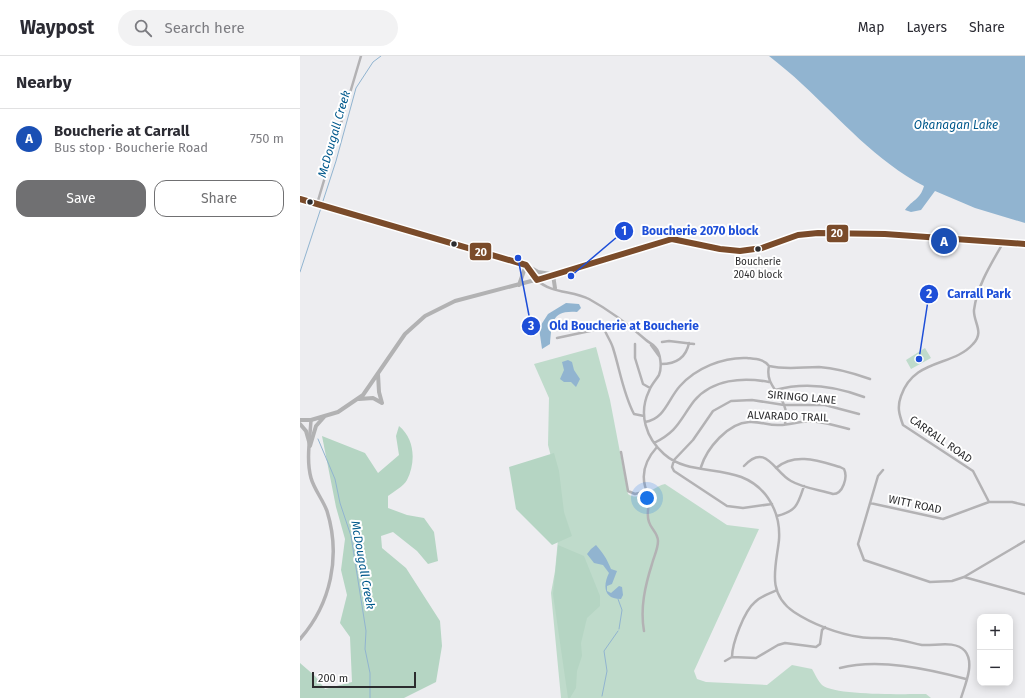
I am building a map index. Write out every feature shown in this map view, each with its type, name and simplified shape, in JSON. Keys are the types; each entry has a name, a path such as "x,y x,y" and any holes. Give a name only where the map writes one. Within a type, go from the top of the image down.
{"main road":[{"path":"300,420 311,420 338,412 357,399 363,394 378,374 405,334 425,316 455,302 519,285 672,239 692,241 726,251 749,251 770,246 800,234 838,233 900,233 1025,244"},
{"path":"519,285 526,265 538,272 553,275"},
{"path":"553,275 555,288"},
{"path":"357,399 373,398 382,403 378,392 378,374"},
{"path":"310,446 316,426 326,415"},
{"path":"300,424 306,431 310,446"}],"street":[{"path":"317,204 361,56"},
{"path":"300,199 526,265 536,280 545,286 573,292 589,299 615,316 655,346 659,352 658,356 661,364 660,374 650,388 646,398 644,416 649,436 665,455 674,460 701,468 740,476 757,486 772,504 777,516 779,541 774,574 777,590 792,611 825,627 860,637 894,639 923,645 953,645 961,648 969,659 966,680 961,698"},
{"name":"CARRALL ROAD","path":"989,502 973,471 903,425 898,413 899,402 904,388 917,372 968,350 975,343 979,329 974,312 977,296 985,276 1003,243"},
{"path":"557,338 604,328 608,324"},
{"path":"604,328 607,337 613,346 625,394 631,409 634,414 644,416"},
{"path":"662,342 694,344"},
{"path":"661,364 676,362 685,354 689,343"},
{"path":"635,344 635,358 643,384 650,388"},
{"path":"645,422 653,421 658,417 680,386 700,370 722,362 745,358 766,361 769,366 769,382 784,405 785,424"},
{"path":"769,366 780,369 820,367 840,370 870,379"},
{"path":"654,443 672,433 695,400 712,388 729,381 742,379 769,382"},
{"path":"775,390 797,386 815,386 845,390 864,397"},
{"name":"SIRINGO LANE","path":"674,460 693,440 713,411 718,407 740,400 784,405 825,405 859,414"},
{"path":"300,639 313,624 327,595 334,563 333,536 327,510 311,479 311,420"},
{"name":"ALVARADO TRAIL","path":"701,468 704,460 724,432 741,423 751,421 772,425 818,422 849,429"},
{"path":"644,630 642,618 643,603 658,540 649,521 647,511 649,500 644,473 651,454 657,447"},
{"path":"621,452 628,491 634,494 647,491"},
{"path":"744,466 750,460 760,457 765,459 790,481 837,494 841,491 846,471 840,467 811,458 784,461 776,468"},
{"path":"674,460 672,467 674,471 727,506 743,508 772,504"},
{"path":"884,470 878,476 858,544 864,560 930,582 952,581 964,577 1025,541"},
{"path":"777,516 788,513 794,509 804,486"},
{"name":"WITT ROAD","path":"870,503 943,519 989,502 1012,502 1025,505"},
{"path":"964,577 1025,594"},
{"path":"732,657 735,640 748,611 761,597 777,590"},
{"path":"725,661 732,657 756,658 785,643 816,647 820,644 822,630 825,627"},
{"path":"840,668 864,665 901,666 926,669 966,680"}],"green space":[{"path":"596,347 610,400 628,494 638,497 660,485 665,484 727,525 759,529 694,671 697,679 706,682 767,685 792,665 812,669 822,685 829,689 872,694 926,694 931,698 561,698 551,593 555,571 560,518 558,484 548,445 549,398 534,364"},
{"path":"925,348 931,358 911,369 906,360"},
{"path":"399,426 408,437 411,444 413,458 412,466 406,482 388,496 388,508 407,515 424,518 434,532 438,561 428,564 417,551 393,532 381,536 382,548 406,568 440,621 442,646 436,682 404,698 300,698 300,663 315,676 325,689 352,682 350,637 340,623 347,595 341,570 345,539 336,507 322,436 365,453 378,473 399,455 396,436"},
{"path":"554,453 559,471 564,512 572,536 552,545 516,509 509,467"},
{"path":"558,545 584,556 600,596 600,606 587,618 581,643 582,656 577,671 576,688 570,698 568,698 553,594"}],"water":[{"name":"Okanagan Lake","path":"769,56 1025,56 1025,223 975,208 935,191 921,210 911,212 905,210 918,197 924,186 890,165 845,126 798,80"},
{"path":"566,303 579,304 581,308 577,312 562,313 554,319 551,330 550,344 542,349 539,328 548,314"},
{"path":"568,360 572,362 574,370 580,379 576,387 571,382 564,382 560,379 564,370 562,362"},
{"path":"596,545 605,556 611,569 617,571 612,584 607,586 607,591 611,593 619,586 622,587 623,595 621,599 611,597 608,594 605,586 609,573 603,565 594,563 587,554"}],"waterway":[{"name":"McDougall Creek","path":"323,201 336,161 356,88 373,62 381,56"},
{"name":"McDougall Creek","path":"300,272 321,208"},
{"name":"McDougall Creek","path":"318,439 335,479 340,503 351,536 366,631 365,649 370,673 370,698"},
{"path":"618,599 622,610 619,629"},
{"path":"602,696 607,671 604,651 618,631"}],"transit line":[{"name":"20","path":"300,199 526,265 537,280 672,239 720,249 740,251 762,248 798,235 818,233 885,234 1025,244"}],"place":[{"name":"Boucherie at Carrall","path":"944,241"},
{"name":"Boucherie 2040 block","path":"758,249"},
{"name":"Old Boucherie at Boucherie","path":"518,258"},
{"name":"Boucherie 2070 block","path":"571,276"},
{"name":"Carrall Park","path":"919,359"}]}
